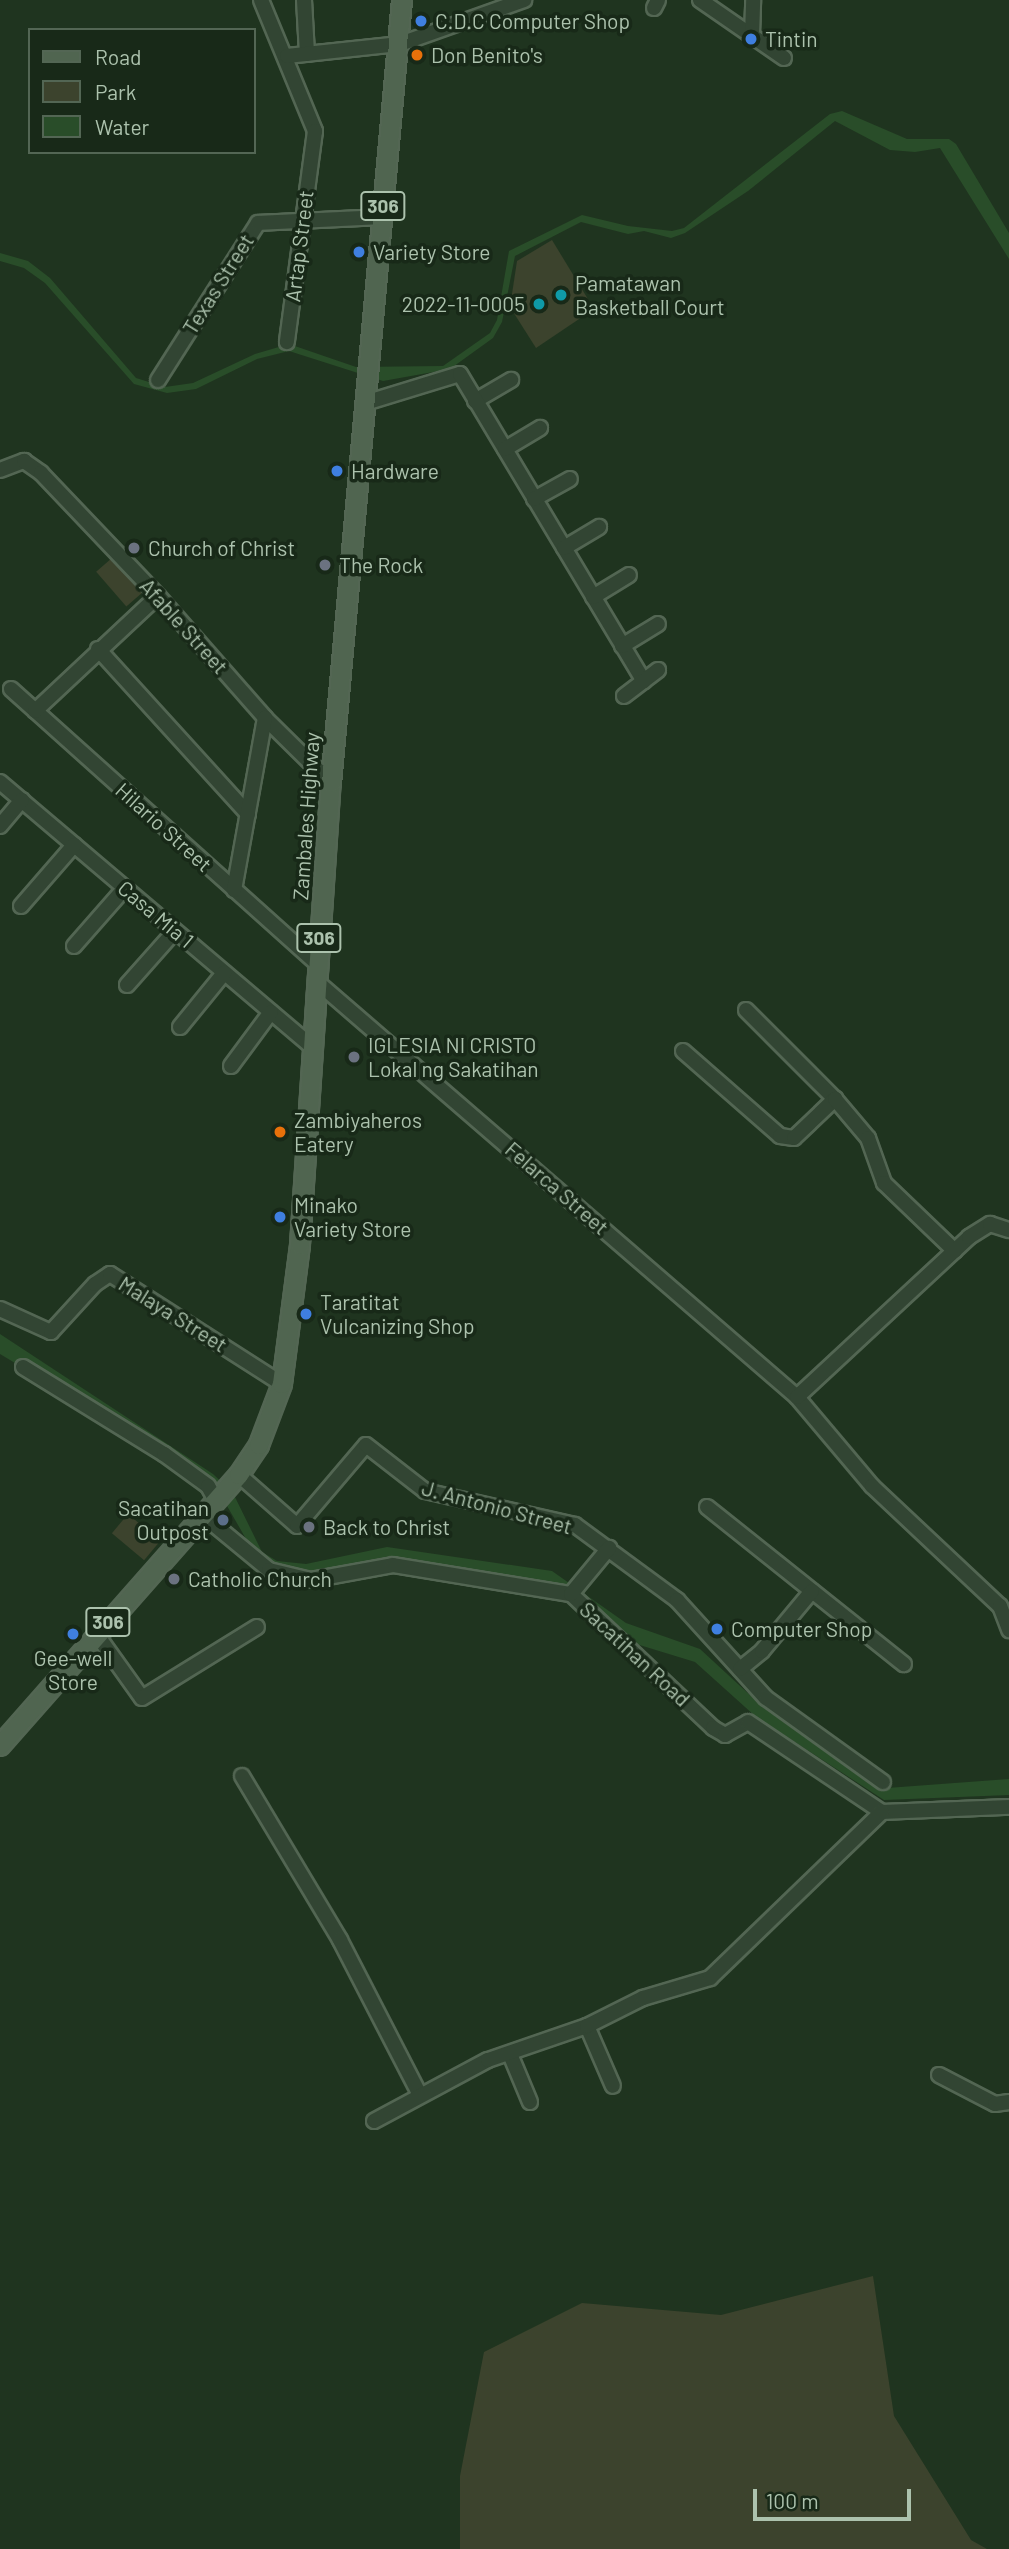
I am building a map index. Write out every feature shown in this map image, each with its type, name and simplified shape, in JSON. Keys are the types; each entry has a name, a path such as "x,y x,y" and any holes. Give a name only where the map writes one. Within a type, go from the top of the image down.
{"main road":[{"name":"Zambales Highway","path":"0,1746 237,1478 258,1445 282,1384 300,1245 331,783 402,8"}],"street":[{"name":"Artap Street","path":"261,0 287,56 315,131 301,220 287,342"},
{"path":"304,0 307,54"},
{"path":"402,8 411,0"},
{"path":"287,56 400,44 524,0"},
{"path":"700,0 784,58"},
{"path":"752,35 753,0"},
{"name":"Texas Street","path":"158,380 258,223 381,217"},
{"path":"365,403 460,374 644,681"},
{"path":"475,401 511,380"},
{"path":"505,449 540,428"},
{"name":"Afable Street","path":"0,470 24,461 41,472 159,596 265,718 331,783"},
{"path":"534,499 569,479"},
{"path":"564,548 599,527"},
{"path":"593,597 628,575"},
{"path":"35,711 159,596"},
{"path":"622,646 658,624"},
{"path":"99,649 248,814"},
{"path":"624,696 658,670"},
{"name":"Hilario Street","path":"10,689 234,890 317,973"},
{"path":"234,890 265,718"},
{"name":"Casa Mia 1","path":"0,782 312,1047"},
{"path":"0,826 22,800"},
{"path":"21,906 74,845"},
{"path":"74,946 125,887"},
{"path":"127,985 175,931"},
{"path":"180,1027 224,972"},
{"name":"Felarca Street","path":"317,973 797,1397 872,1486 1000,1606 1009,1630"},
{"path":"746,1010 853,1116 868,1138 884,1183 955,1251"},
{"path":"231,1066 271,1012"},
{"path":"683,1051 779,1136 794,1138 835,1099"},
{"path":"819,1117 853,1116"},
{"path":"797,1397 955,1251 990,1224 1009,1230"},
{"name":"Malaya Street","path":"0,1309 51,1332 95,1284 110,1274 282,1384"},
{"path":"23,1367 164,1454 208,1486 218,1501"},
{"name":"J. Antonio Street","path":"237,1478 297,1526 366,1445 425,1491 575,1525 677,1600 766,1698 883,1782"},
{"path":"707,1507 904,1664"},
{"name":"Sacatihan Road","path":"205,1517 269,1570 311,1580 393,1565 571,1594 713,1728 724,1735 748,1722 882,1812"},
{"path":"571,1594 609,1548"},
{"path":"740,1669 762,1651 812,1591"},
{"path":"97,1635 142,1698 257,1628"},
{"path":"242,1776 340,1940 420,2095"},
{"path":"374,2121 420,2095 510,2054 587,2025 643,1998 710,1978 882,1812 1009,1807"},
{"path":"587,2025 613,2086"},
{"path":"510,2054 530,2102"},
{"path":"939,2075 995,2104 1009,2102"}],"green space":[{"path":"552,240 594,309 536,348 510,307 517,261"},
{"path":"112,558 142,593 126,606 96,572"},
{"path":"128,1514 160,1541 144,1560 112,1533"},
{"path":"873,2276 894,2416 971,2540 987,2549 460,2549 460,2476 484,2352 582,2303 721,2315"}],"water":[{"path":"842,111 907,139 949,139 956,144 1009,233 1009,259 940,148 915,152 890,150 835,121 748,191 685,233 671,238 644,231 628,234 581,222 515,256 502,322 493,338 450,369 383,381 289,351 257,359 196,389 167,393 134,384 45,283 24,268 0,261 0,253 28,261 50,278 136,378 165,387 193,383 255,354 289,344 356,367 443,366 490,333 497,320 509,251 582,215 628,226 672,231 684,228 830,114"},
{"path":"0,1334 213,1474 233,1493 262,1552 277,1561 306,1564 387,1547 552,1571 626,1623 700,1649 764,1708 887,1788 1009,1779 1009,1795 884,1800 755,1716 695,1662 620,1639 559,1591 393,1560 308,1578 271,1568 253,1551 223,1499 110,1420 0,1354"}],"place":[{"name":"C.D.C Computer Shop","path":"421,21"},
{"name":"Tintin","path":"751,39"},
{"name":"Don Benito's","path":"417,55"},
{"name":"Variety Store","path":"359,252"},
{"name":"Pamatawan Basketball Court","path":"561,295"},
{"name":"2022-11-0005","path":"539,304"},
{"name":"Hardware","path":"337,471"},
{"name":"Church of Christ","path":"134,548"},
{"name":"The Rock","path":"325,565"},
{"name":"IGLESIA NI CRISTO Lokal ng Sakatihan","path":"354,1057"},
{"name":"Zambiyaheros Eatery","path":"280,1132"},
{"name":"Minako Variety Store","path":"280,1217"},
{"name":"Taratitat Vulcanizing Shop","path":"306,1314"},
{"name":"Sacatihan Outpost","path":"223,1520"},
{"name":"Back to Christ","path":"309,1527"},
{"name":"Catholic Church","path":"174,1579"},
{"name":"Computer Shop","path":"717,1629"},
{"name":"Gee-well Store","path":"73,1634"}]}
